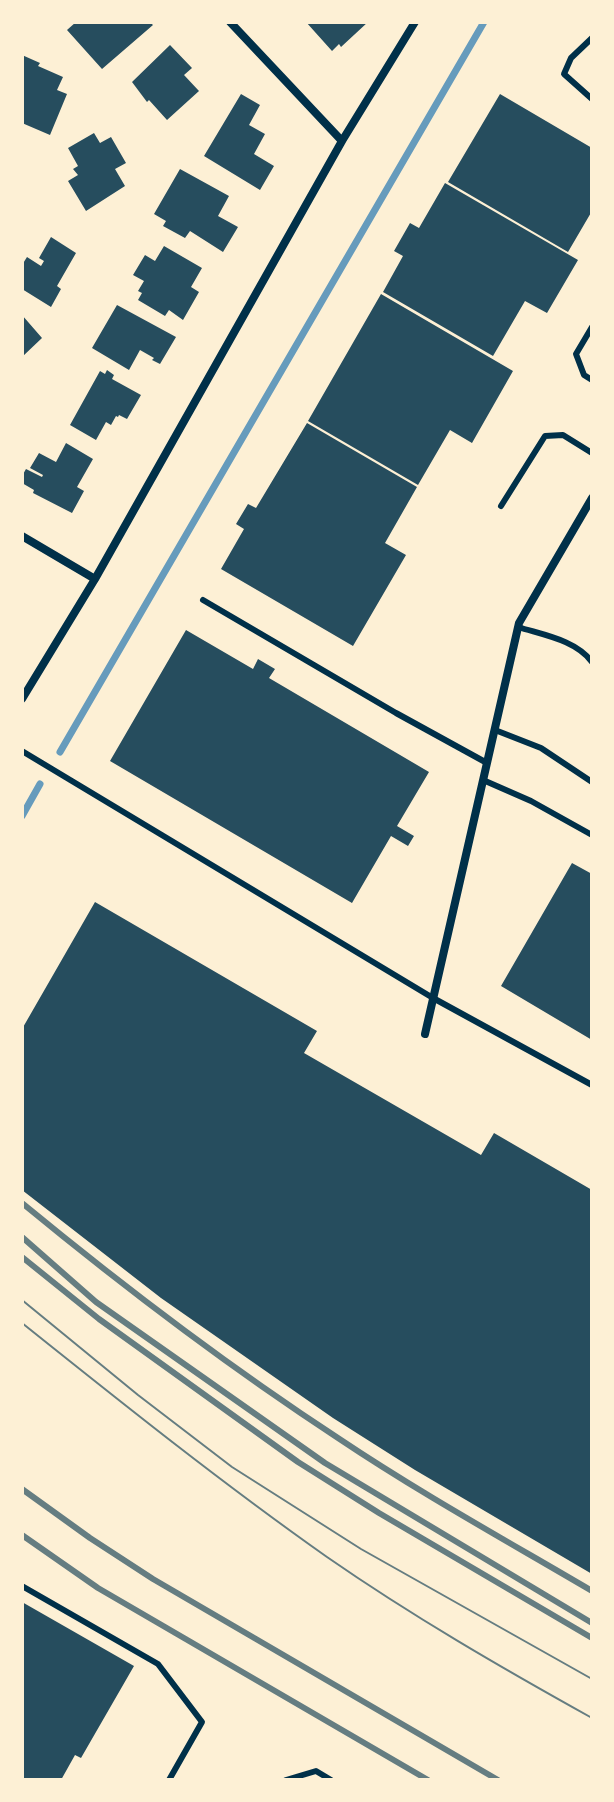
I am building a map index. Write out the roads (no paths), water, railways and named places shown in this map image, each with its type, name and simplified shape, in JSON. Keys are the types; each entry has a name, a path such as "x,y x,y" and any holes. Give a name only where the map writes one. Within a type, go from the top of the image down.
{"street":[{"path":"230,22 342,141"},
{"path":"22,699 95,579 342,141 415,22"},
{"path":"425,1034 518,627 592,498"},
{"path":"22,536 95,579"}],"lane":[{"path":"592,38 571,58 564,74 592,99"},
{"path":"592,327 576,354 584,375 592,380"},
{"path":"501,506 545,436 563,435 592,453"},
{"path":"203,600 487,763"},
{"path":"518,627 568,643 586,654 592,662"},
{"path":"495,730 541,748 592,782"},
{"path":"22,751 433,998 592,1085"},
{"path":"483,780 531,801 592,835"},
{"path":"22,1586 158,1664 202,1722 169,1780"},
{"path":"286,1780 316,1771 331,1780"}],"waterway":[{"path":"60,752 484,22"},
{"path":"22,816 40,784"}],"tram line":[{"path":"22,1300 232,1467 361,1549 592,1679"},
{"path":"22,1323 211,1472 327,1557 458,1641 592,1718"}],"railway":[{"path":"22,1203 177,1325 297,1411 400,1478 592,1591"},
{"path":"22,1237 96,1302 325,1463 592,1623"},
{"path":"22,1257 99,1319 298,1462 592,1638"},
{"path":"22,1489 153,1579 498,1780"},
{"path":"22,1535 98,1588 428,1780"}]}
